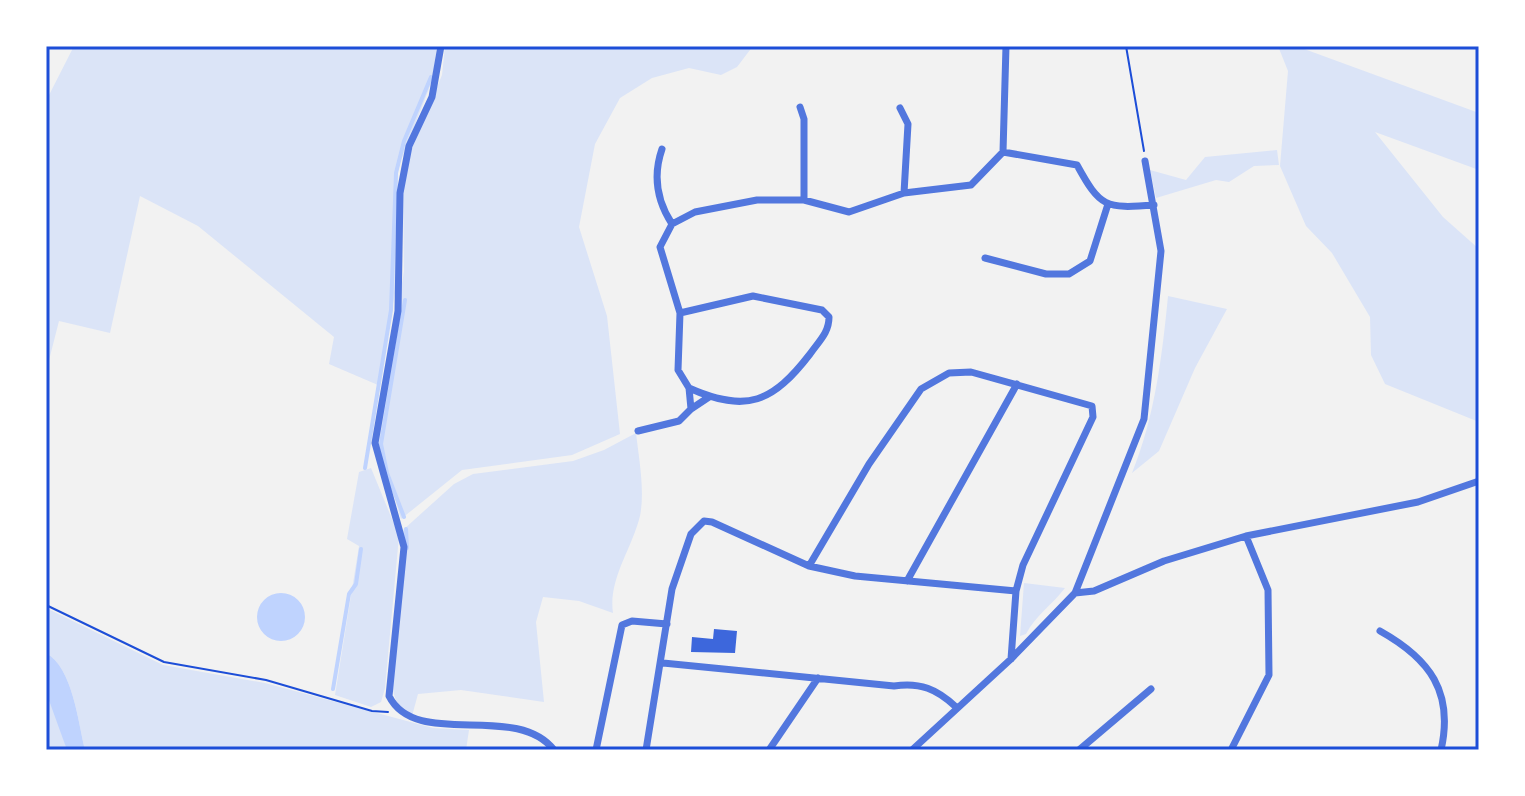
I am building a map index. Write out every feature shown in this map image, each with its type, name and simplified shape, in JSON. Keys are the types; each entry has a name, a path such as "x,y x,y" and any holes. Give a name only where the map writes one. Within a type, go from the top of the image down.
{"street":[{"path":"441,46 435,85 409,146 400,193 398,311 375,443 404,547 389,696 402,713 413,720 525,731 542,739 554,750"},
{"path":"691,409 689,388 678,370 680,313 660,247 672,224 695,212 757,200 804,200 849,212 904,193 971,185 1003,152 1003,47"},
{"path":"800,107 804,119 804,200"},
{"path":"900,108 908,124 904,193"},
{"path":"662,149 655,167 661,207 672,224"},
{"path":"1003,152 1077,165 1095,197 1108,204 1154,205"},
{"path":"912,750 1011,659 1075,593 1144,419 1161,251 1145,161"},
{"path":"985,258 1046,274 1069,274 1090,261 1108,204"},
{"path":"680,313 753,296 822,310 829,317 829,328 790,380 767,398 739,403 709,397 689,388"},
{"path":"809,566 869,464 921,389 949,373 971,372 1083,401 1092,406 1093,417 1023,565 1016,591 1011,659"},
{"path":"907,581 1017,384"},
{"path":"638,431 679,421 709,397"},
{"path":"1075,593 1094,591 1164,561 1246,536 1418,502 1479,481"},
{"path":"646,750 663,663 672,589 691,534 704,521 809,566 907,581 1016,591"},
{"path":"1231,750 1269,675 1268,590 1246,536"},
{"path":"596,750 622,625 632,621 667,624"},
{"path":"1380,631 1403,643 1431,671 1443,697 1447,725 1441,750"},
{"path":"663,663 894,686 910,683 939,690 956,707"},
{"path":"769,750 818,678"},
{"path":"1079,750 1151,689"}],"path":[{"path":"1126,46 1145,161"},
{"path":"46,605 164,662 266,680 372,711 402,713"}],"shaded area":[{"path":"74,46 437,46 432,81 398,168 395,293 378,385 329,364 334,337 198,226 140,196 110,333 59,321 46,372 46,101"},
{"path":"445,46 753,46 737,67 721,75 689,68 652,78 620,98 595,144 579,227 607,316 620,434 572,455 462,470 401,519 377,440 404,271 403,187 410,153 442,75"},
{"path":"1278,46 1296,46 1479,113 1479,170 1375,132 1443,217 1479,249 1479,422 1385,384 1371,355 1370,317 1332,253 1306,226 1280,166 1288,71"},
{"path":"1277,150 1279,165 1254,166 1229,182 1216,180 1156,198 1150,170 1186,180 1205,157"},
{"path":"1168,296 1227,309 1195,368 1159,451 1132,473 1152,408"},
{"path":"636,433 641,475 640,516 614,588 613,613 579,601 543,597 536,622 544,702 461,690 418,694 412,716 407,712 396,700 392,679 403,530 454,484 473,474 573,461 604,450"},
{"path":"371,468 399,536 385,688 381,702 371,707 335,695 359,546 347,539 359,472"},
{"path":"1024,583 1065,588 1026,634 1020,636"},
{"path":"46,608 163,665 265,683 433,728 469,730 466,750 85,750 68,683 55,660 46,653"},
{"path":"46,692 51,698 67,750 46,750"}],"water":[{"path":"281,593 298,600 305,617 298,634 281,641 264,634 257,617 264,600"},
{"path":"46,653 55,660 68,683 85,750 67,750 46,692"}],"building":[{"path":"714,629 737,631 735,653 691,652 692,637 713,639"}],"waterway":[{"path":"365,468 391,310 396,173 404,141 431,77"},
{"path":"404,517 387,473 381,444 405,300"},
{"path":"406,529 407,548"},
{"path":"333,689 349,594 356,584 361,549"}]}
